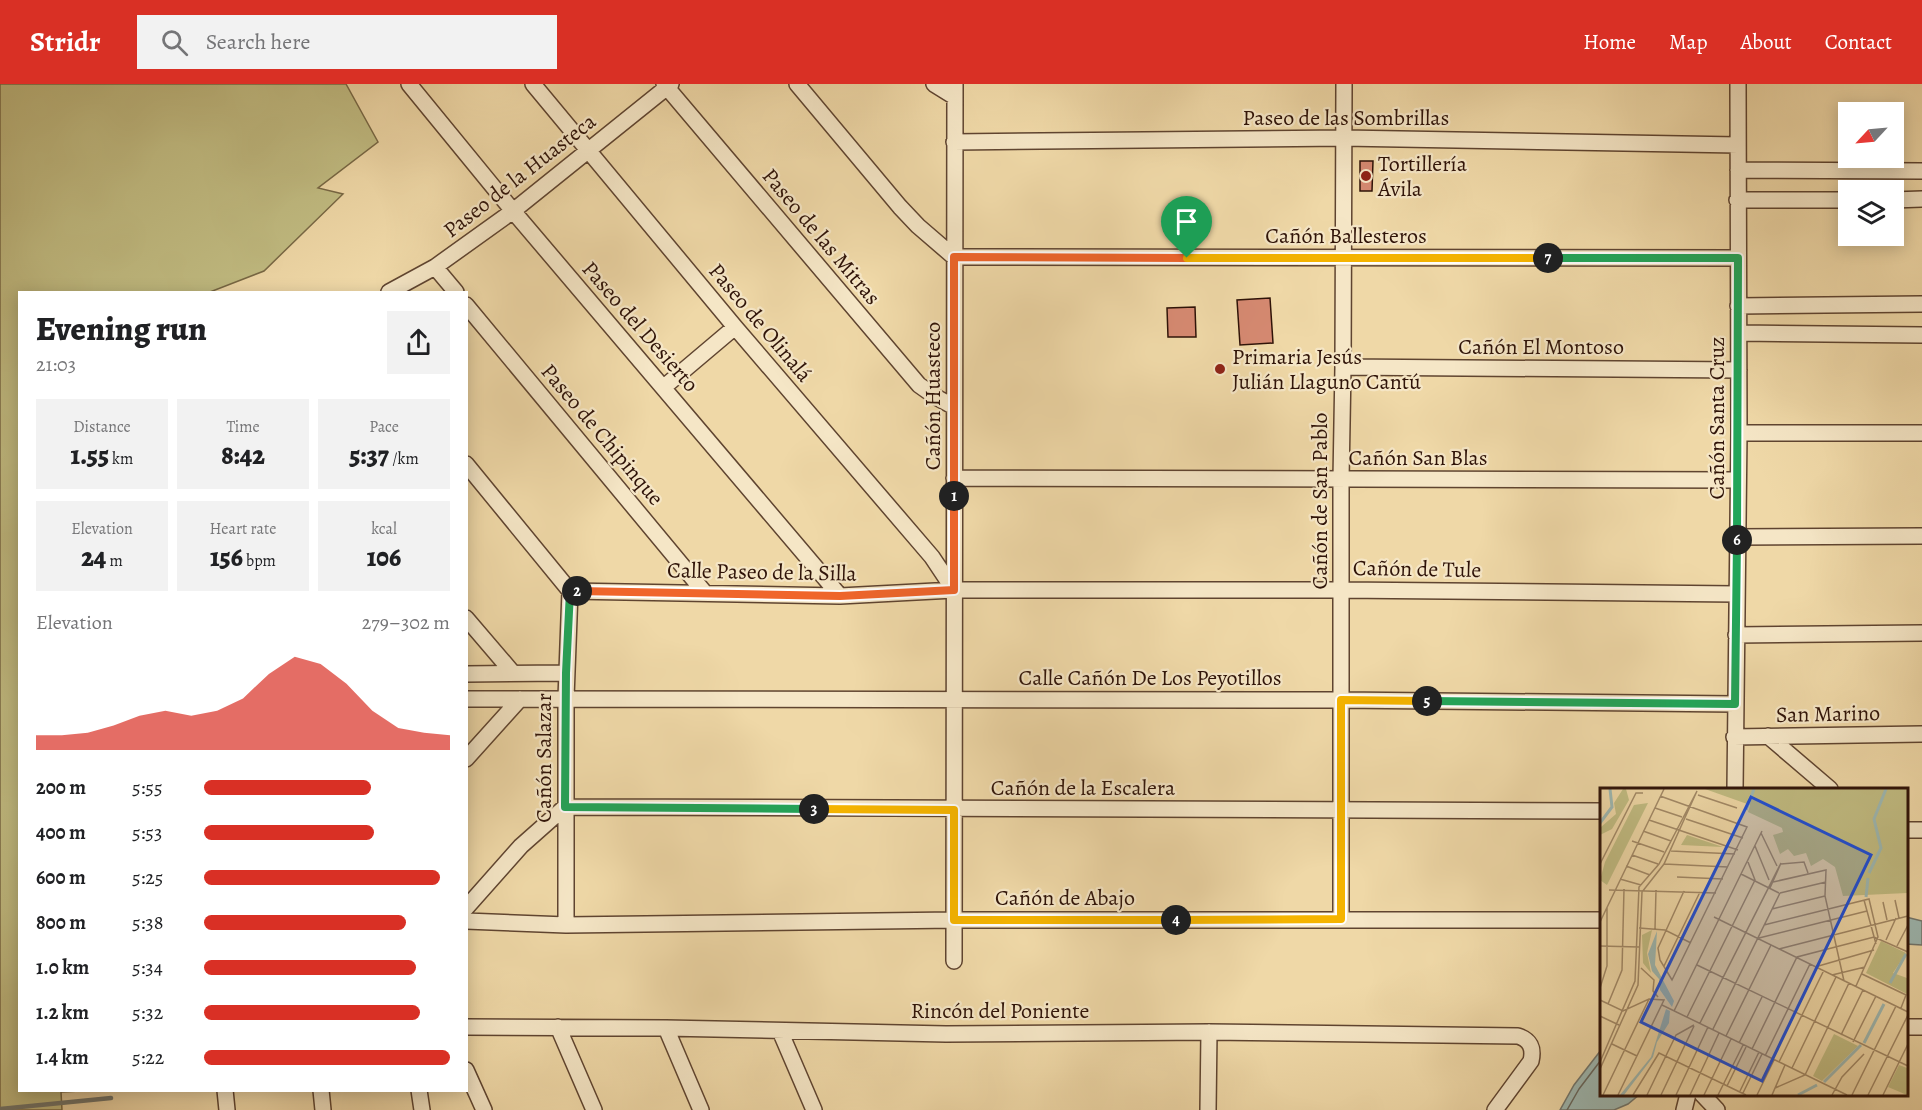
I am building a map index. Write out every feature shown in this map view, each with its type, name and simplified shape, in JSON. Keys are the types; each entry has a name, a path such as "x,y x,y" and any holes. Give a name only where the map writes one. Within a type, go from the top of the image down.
{"street":[{"name":"Paseo del Desierto","path":"409,84 513,211 840,596"},
{"name":"Paseo de Olinalá","path":"533,84 735,327 932,557 954,590"},
{"path":"797,84 900,207 954,257"},
{"path":"934,84 955,90"},
{"name":"Cañón de San Pablo","path":"1341,919 1344,84"},
{"name":"Cañón Santa Cruz","path":"1735,788 1739,333 1738,84"},
{"name":"Paseo de la Huasteca","path":"391,291 435,267 513,211 667,85"},
{"name":"Paseo de las Mitras","path":"667,85 919,385 954,406"},
{"name":"Cañón Huasteco","path":"954,961 955,90"},
{"name":"Paseo de las Sombrillas","path":"954,142 1344,138 1738,145"},
{"path":"1738,170 1922,171"},
{"path":"1904,200 1922,199"},
{"path":"1737,201 1838,200"},
{"name":"Cañón Ballesteros","path":"954,257 1738,258"},
{"path":"435,267 455,291"},
{"path":"1738,306 1922,304"},
{"name":"Paseo de Chipinque","path":"468,307 705,593"},
{"path":"664,387 735,327"},
{"path":"1739,333 1922,335"},
{"name":"Cañón El Montoso","path":"1343,367 1738,370"},
{"path":"1738,433 1922,433"},
{"path":"468,466 570,591"},
{"name":"Cañón San Blas","path":"954,478 1738,480"},
{"path":"1737,537 1922,536"},
{"name":"Calle Paseo de la Silla","path":"570,591 840,596 954,590"},
{"name":"Cañón de Tule","path":"954,590 1341,590 1736,594"},
{"name":"Cañón Salazar","path":"566,925 566,673 570,591"},
{"path":"468,620 513,673"},
{"path":"1736,635 1922,633"},
{"path":"468,674 566,673"},
{"name":"Calle Cañón De Los Peyotillos","path":"468,699 1341,700 1735,704"},
{"path":"468,757 520,699"},
{"name":"San Marino","path":"1734,737 1922,734"},
{"path":"1768,736 1829,788"},
{"path":"468,906 521,846 565,807"},
{"name":"Cañón de la Escalera","path":"565,807 1600,811"},
{"name":"Cañón de Abajo","path":"468,921 566,925 954,920 1600,920"},
{"name":"Rincón del Poniente","path":"468,1027 666,1028 946,1034 1209,1032 1518,1036 1525,1038 1531,1044 1533,1052 1531,1061 1496,1110"},
{"path":"558,1027 594,1110"},
{"path":"666,1028 701,1110"},
{"path":"780,1031 814,1110"},
{"path":"1208,1110 1209,1032"},
{"path":"468,1074 484,1110"},
{"path":"225,1092 227,1110"},
{"path":"321,1092 323,1110"},
{"path":"419,1092 422,1110"},
{"path":"1684,1110 1688,1095"},
{"path":"1703,1095 1716,1110"}],"shaded area":[{"path":"0,84 346,84 378,142 318,188 343,194 264,271 213,291 18,291 18,1092 61,1092 62,1110 0,1110"}],"water":[{"path":"1907,917 1922,921 1922,945 1907,944"},
{"path":"1600,1051 1600,1095 1639,1095 1628,1104 1614,1110 1560,1110 1574,1085"}],"building":[{"name":"Tortillería Ávila","path":"1360,161 1373,161 1372,191 1360,191"},
{"path":"1270,298 1273,343 1240,345 1237,300"},
{"path":"1195,307 1196,337 1168,337 1167,308"}],"waterway":[{"path":"0,1109 111,1098"}],"place":[{"name":"Tortillería Ávila","path":"1366,176"},
{"name":"Primaria Jesús Julián Llaguno Cantú","path":"1220,369"}],"route":[{"path":"954,257 1187,258 1738,258 1735,704 1341,700 1341,919 954,920 954,810 565,807 566,673 570,591 840,596 954,590 954,257"}]}
